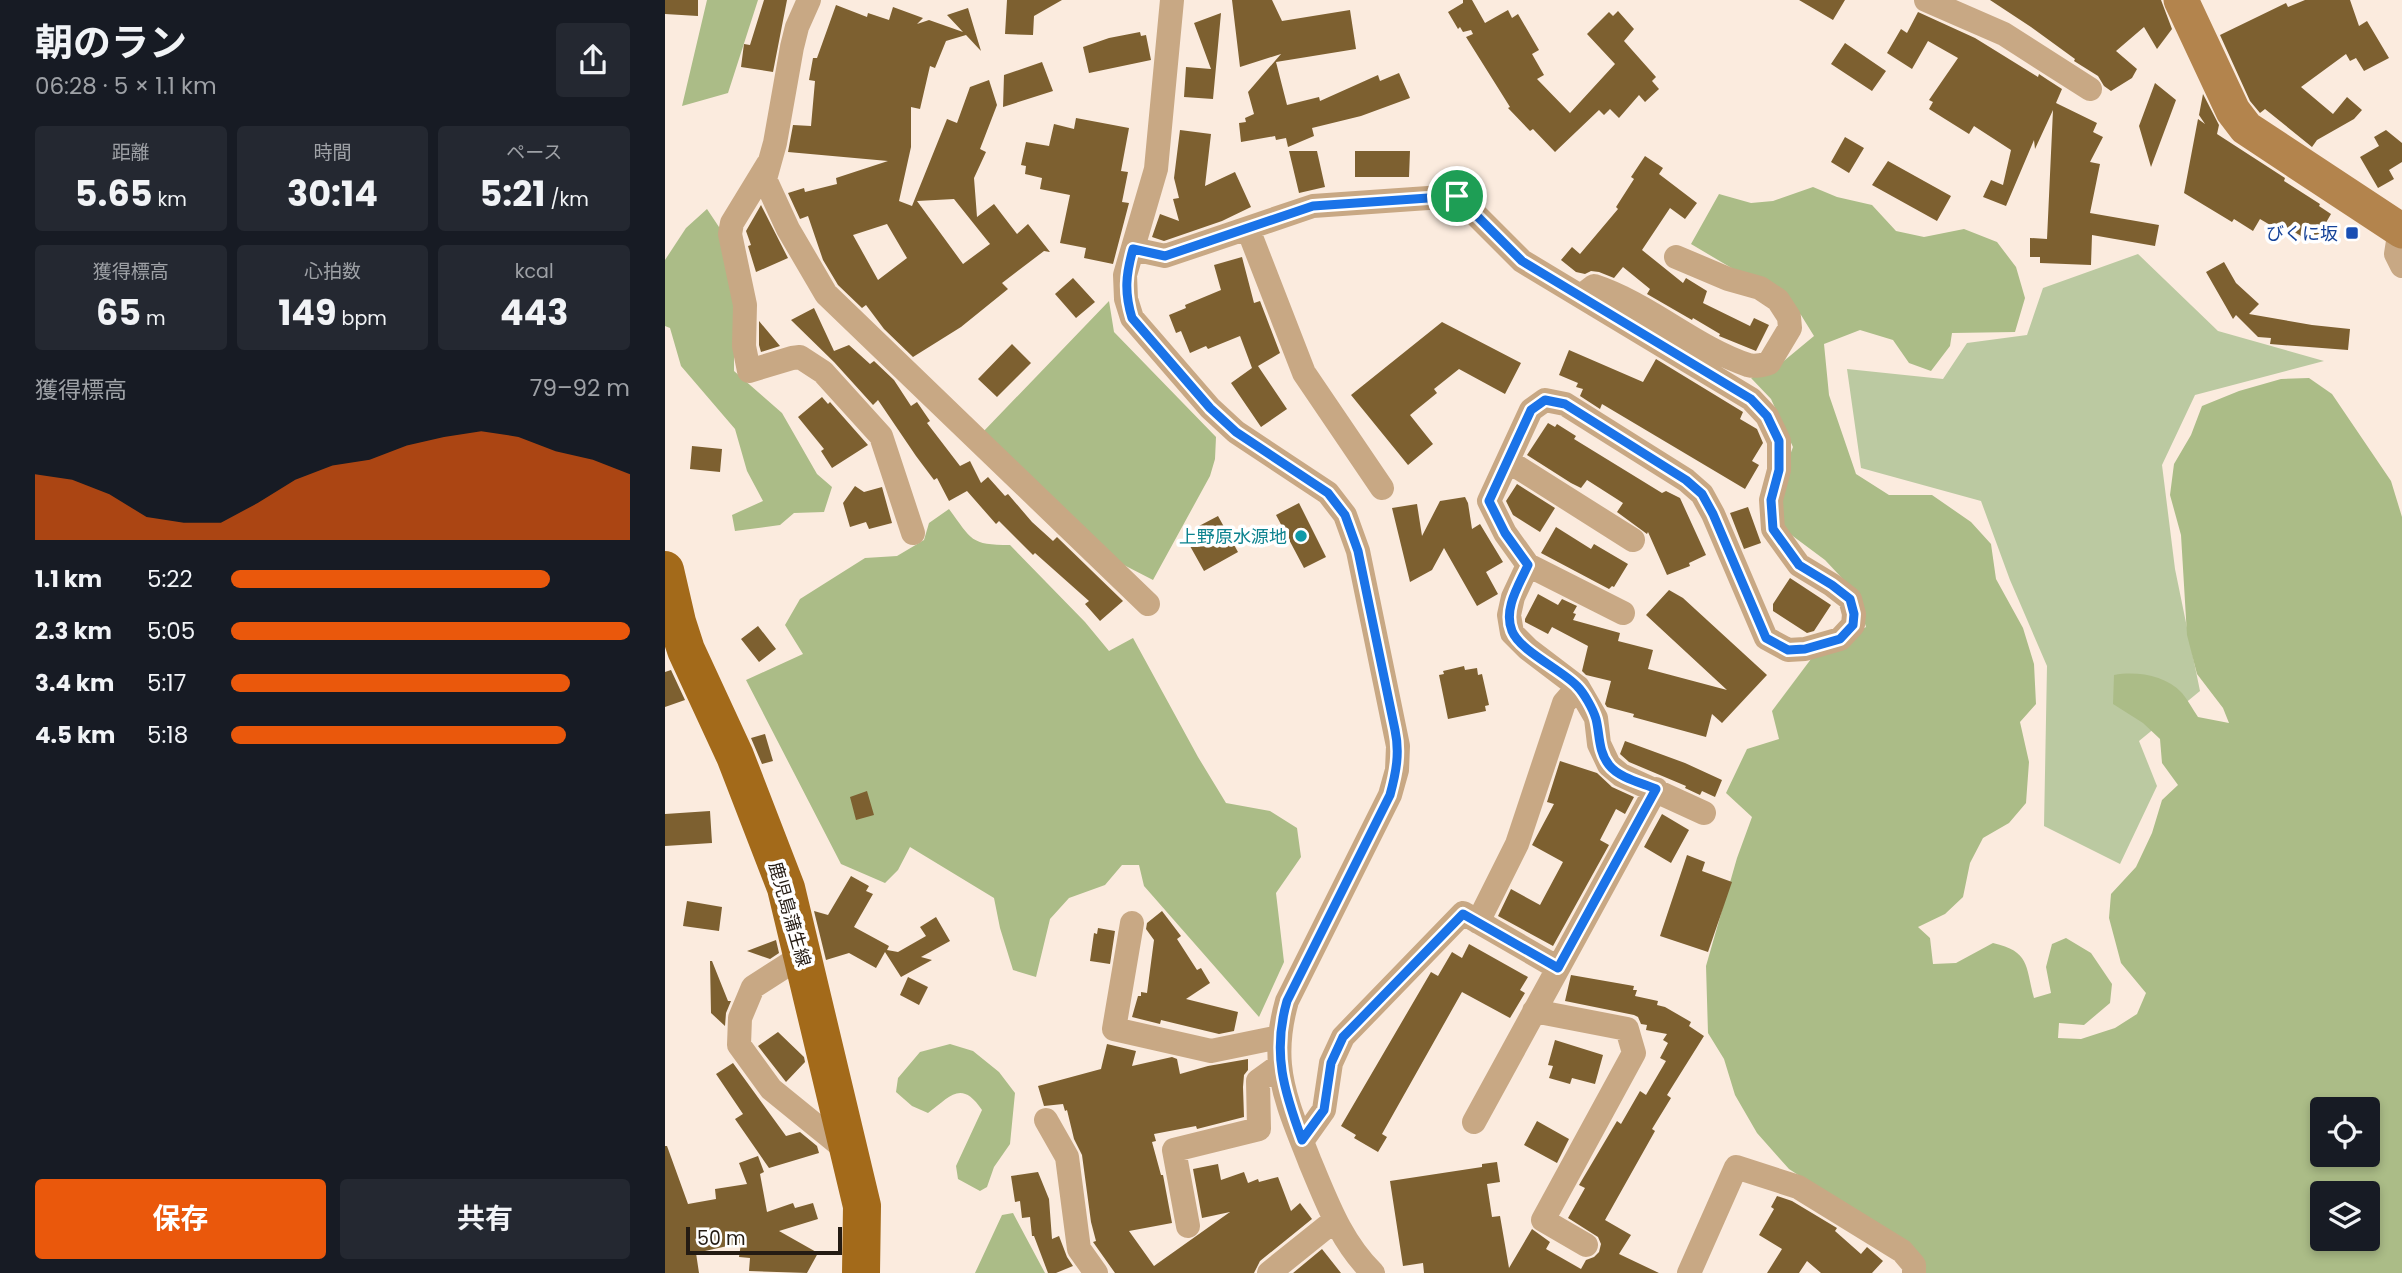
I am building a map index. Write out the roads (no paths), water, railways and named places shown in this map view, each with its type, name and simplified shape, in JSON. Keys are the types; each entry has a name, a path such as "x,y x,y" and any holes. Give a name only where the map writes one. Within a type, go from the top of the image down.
{"main road":[{"name":"鹿児島蒲生線","path":"665,569 686,650 735,756 786,888 852,1155 862,1206 861,1273"}],"street":[{"path":"810,0 797,27 765,179 788,229 826,294 1148,604"},
{"path":"1172,0 1156,169 1125,275 1126,299 1132,318 1210,408 1236,432 1328,493 1345,515 1358,551 1398,746 1397,770 1390,795 1287,1001 1279,1037 1280,1065 1286,1095 1302,1140 1335,1220 1361,1261 1373,1273"},
{"path":"1926,0 2004,34 2090,89"},
{"path":"2181,0 2233,111 2246,128 2401,230 2396,254 2402,266"},
{"path":"771,159 732,223 730,234 745,305 744,346 749,371 800,357 824,372 881,436 913,533"},
{"path":"1133,249 1165,256 1313,206 1457,196 1522,261 1751,399 1767,416 1779,441 1779,470 1771,500 1773,529 1799,565 1850,599 1854,614 1853,625 1840,639 1805,649 1788,650 1766,638 1702,494 1686,480 1565,404 1545,400 1531,410 1489,501 1505,533 1528,565 1623,612"},
{"path":"1248,229 1304,373 1382,488"},
{"path":"1581,296 1594,286 1614,293 1707,345 1750,365 1769,363 1790,328 1790,317 1778,300 1760,288 1728,279 1677,257"},
{"path":"1507,461 1633,540"},
{"path":"1528,565 1513,597 1509,615 1513,633 1528,649 1579,687 1596,718 1599,744 1609,765 1622,775 1704,813"},
{"path":"1478,922 1517,844 1564,703 1579,687"},
{"path":"1474,1122 1656,789"},
{"path":"1302,1140 1324,1110 1331,1063 1343,1037 1463,914 1558,968"},
{"path":"1132,923 1114,1029 1210,1051 1279,1037"},
{"path":"803,955 753,988 740,1018 739,1045 771,1089 852,1155"},
{"path":"1534,1011 1627,1029 1634,1053 1543,1220 1586,1245"},
{"path":"1188,1226 1174,1150 1259,1129 1258,1081 1280,1065"},
{"path":"1046,1120 1067,1157 1079,1249 1096,1273"},
{"path":"1697,1270 1736,1167 1798,1187 1902,1251 1914,1265 1914,1273"},
{"path":"1269,1273 1335,1220"}],"place":[{"name":"びくに坂","path":"2352,233"},
{"name":"上野原水源地","path":"1301,536"}]}
